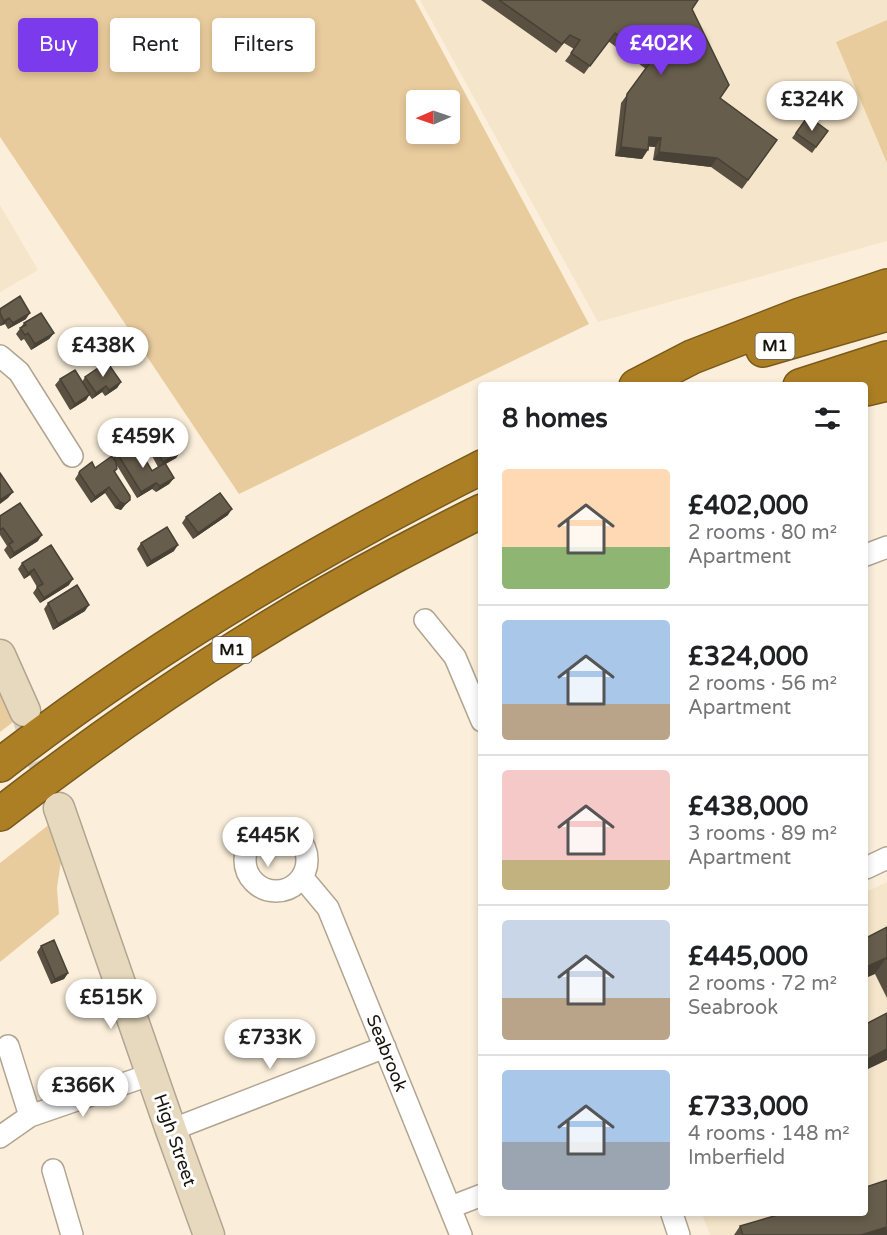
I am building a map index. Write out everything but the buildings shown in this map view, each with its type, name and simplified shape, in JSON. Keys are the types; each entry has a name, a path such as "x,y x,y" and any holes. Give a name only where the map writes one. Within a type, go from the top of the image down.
{"highway":[{"path":"644,382 692,357 800,315 887,286"},
{"name":"M1","path":"676,382 749,354 887,314"},
{"name":"M1","path":"812,382 887,358"},
{"path":"868,389 887,384"},
{"name":"M1","path":"0,765 119,677 228,607 343,540 478,469"},
{"name":"M1","path":"0,814 141,709 244,642 355,577 478,513"}],"street":[{"path":"0,356 19,372 72,456"},
{"path":"868,554 887,547"},
{"path":"425,620 455,657 478,709"},
{"path":"0,655 25,711"},
{"name":"High Street","path":"59,807 209,1235"},
{"path":"868,867 887,858"},
{"name":"Seabrook","path":"302,877 328,908 461,1235"},
{"path":"8,1046 30,1116"},
{"path":"171,1130 384,1047"},
{"path":"0,1137 30,1116 152,1074"},
{"path":"52,1170 72,1235"},
{"path":"451,1207 478,1197"},
{"path":"673,1216 679,1235"}],"shaded area":[{"path":"0,0 415,0 589,324 239,494 0,137"},
{"path":"420,0 887,0 887,241 598,322"},
{"path":"887,20 887,163 836,42"},
{"path":"0,205 38,270 0,292"},
{"path":"0,687 13,722 0,732"},
{"path":"51,823 63,848 57,888 59,914 0,962 0,863"},
{"path":"887,882 887,1235 710,1235 703,1216 868,1216 868,891"}],"tunnel":[{"path":"27,717 59,808"}]}
